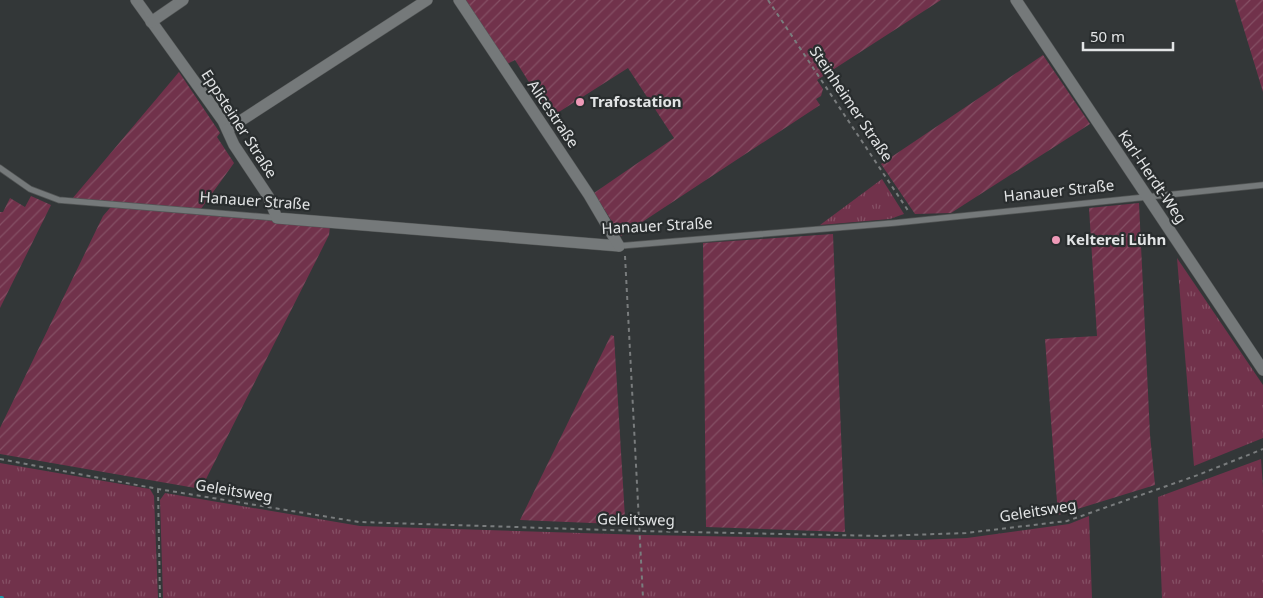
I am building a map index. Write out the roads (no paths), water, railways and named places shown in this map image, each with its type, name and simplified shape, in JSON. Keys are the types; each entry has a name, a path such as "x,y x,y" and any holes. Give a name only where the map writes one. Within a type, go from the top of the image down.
{"street":[{"name":"Eppsteiner Straße","path":"136,0 220,116 228,129 234,145 268,196 276,218"},
{"path":"151,22 183,0"},
{"path":"228,129 428,0"},
{"name":"Alicestraße","path":"459,0 589,195 619,246"},
{"name":"Karl-Herdt-Weg","path":"1016,0 1263,370"},
{"name":"Hanauer Straße","path":"276,218 619,246"}],"lane":[{"name":"Hanauer Straße","path":"0,168 30,189 59,200 276,218"},
{"name":"Hanauer Straße","path":"619,246 845,228 1263,185"}],"place":[{"name":"Trafostation","path":"580,102"},
{"name":"Kelterei Lühn","path":"1056,240"}]}
